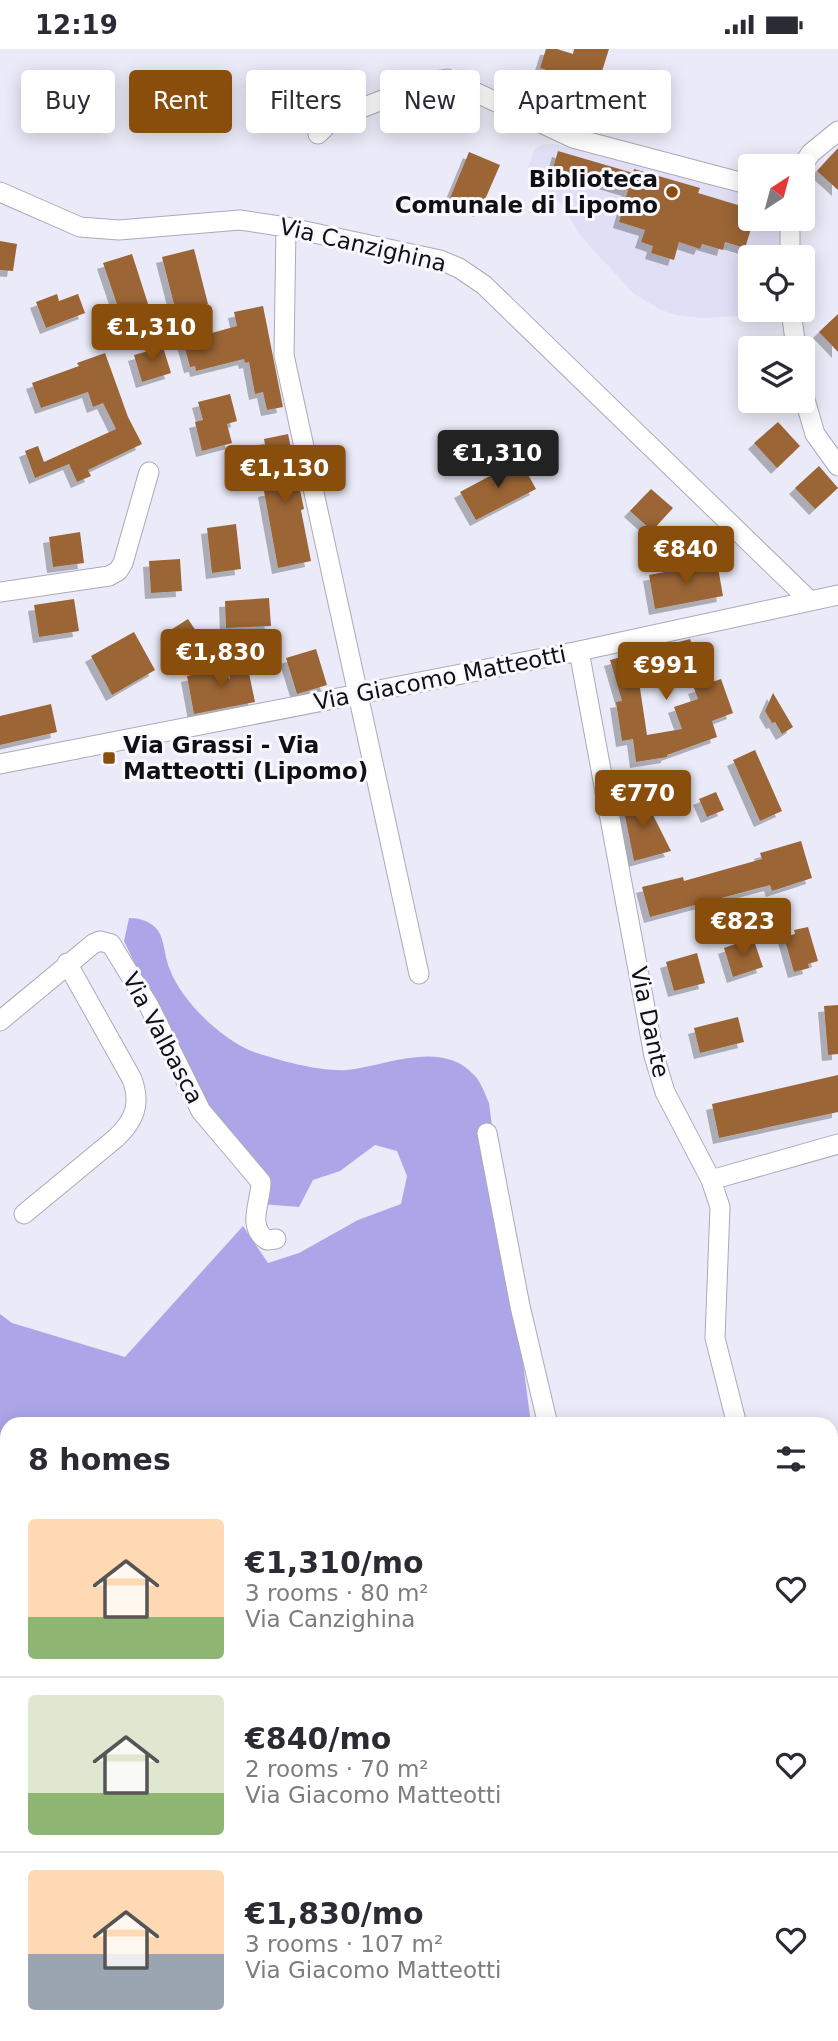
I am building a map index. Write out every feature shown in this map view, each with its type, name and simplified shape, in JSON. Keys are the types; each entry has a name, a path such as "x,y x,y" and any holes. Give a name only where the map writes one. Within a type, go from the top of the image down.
{"street":[{"path":"318,134 333,119 429,82 447,79 573,138 738,182"},
{"path":"810,154 838,131"},
{"name":"Via Canzighina","path":"0,192 25,201 67,224 94,230 240,220 286,227 440,260 472,276 810,601"},
{"path":"286,227 284,355 419,974"},
{"path":"809,413 815,434 838,466"},
{"path":"0,592 108,576 118,571 123,563 149,472"},
{"name":"Via Giacomo Matteotti","path":"0,764 357,695 838,595"},
{"name":"Via Dante","path":"579,650 654,1056 665,1092 711,1180 720,1207 715,1338 735,1417"},
{"name":"Via Valbasca","path":"0,1021 97,941 114,946 149,1006 201,1111 261,1182 255,1221 257,1231 267,1240 276,1240"},
{"path":"24,1214 116,1138 127,1127 137,1106 137,1092 132,1079 68,963"},
{"path":"487,1133 520,1306 546,1417"},
{"path":"711,1180 838,1144"}],"shaded area":[{"path":"543,144 554,144 738,191 738,231 780,231 779,245 738,245 738,316 704,318 676,315 659,309 633,293 579,234 562,204 530,175 528,167 535,149"},
{"path":"129,918 147,921 154,926 162,938 170,970 194,1008 219,1031 257,1053 314,1068 337,1070 362,1068 413,1057 446,1058 461,1064 476,1078 489,1103 530,1417 0,1417 0,1314 12,1323 125,1357 243,1226 268,1263 299,1253 358,1220 401,1204 407,1176 397,1151 375,1145 340,1171 313,1180 299,1207 248,1203 255,1169 209,1119 124,941"}],"building":[{"path":"546,49 573,54 574,49 609,49 602,70 540,68"},
{"path":"838,148 838,190 817,171"},
{"path":"558,151 633,173 634,169 700,188 698,193 738,205 738,231 750,231 746,245 725,242 723,250 702,244 700,249 679,242 674,260 651,253 653,246 641,242 645,230 619,222 628,190 553,168"},
{"path":"469,152 500,165 480,211 450,198"},
{"path":"0,241 17,244 13,271 0,270"},
{"path":"194,249 208,304 176,312 162,257"},
{"path":"132,254 150,310 122,319 103,263"},
{"path":"57,294 59,301 78,294 85,313 46,328 36,302"},
{"path":"263,306 283,407 267,410 263,392 255,394 249,362 245,363 244,359 196,371 195,366 190,367 183,341 237,326 234,312"},
{"path":"838,314 838,352 819,332"},
{"path":"163,347 171,373 142,382 134,355"},
{"path":"105,353 128,417 142,444 88,470 91,476 77,482 69,464 35,478 25,451 38,446 44,462 116,429 103,403 93,407 88,392 41,408 32,383 79,366 77,363"},
{"path":"230,394 237,421 227,424 232,443 202,451 195,422 203,420 198,402"},
{"path":"778,422 800,446 777,468 754,443"},
{"path":"288,434 304,509 301,510 311,561 278,568 264,491 273,489 264,439"},
{"path":"520,460 536,489 476,520 460,492"},
{"path":"819,466 838,488 815,509 795,488"},
{"path":"651,489 673,508 652,531 630,511"},
{"path":"236,524 241,569 212,573 207,528"},
{"path":"80,532 84,563 53,567 49,537"},
{"path":"180,559 182,591 151,593 149,561"},
{"path":"717,562 723,596 655,609 649,575"},
{"path":"269,598 271,626 226,628 225,601"},
{"path":"74,599 79,631 39,637 34,605"},
{"path":"188,619 204,643 183,657 166,633"},
{"path":"134,632 155,670 112,695 91,656"},
{"path":"690,639 698,660 639,682 647,735 682,729 674,707 698,699 694,688 721,679 733,713 712,721 717,737 667,757 636,762 633,739 622,741 616,702 622,701 610,660"},
{"path":"316,649 327,685 297,694 286,658"},
{"path":"247,664 255,702 194,714 187,676 222,669 230,680 229,668"},
{"path":"773,693 793,727 782,734 765,711"},
{"path":"51,704 57,732 0,745 0,716"},
{"path":"755,750 782,811 760,821 733,760"},
{"path":"716,792 724,810 707,817 699,799"},
{"path":"643,795 671,851 634,861 622,801"},
{"path":"801,841 812,878 772,891 770,885 650,917 642,887 683,877 684,881 762,859 760,853"},
{"path":"808,927 818,961 808,964 809,968 794,972 784,937 795,934 794,930"},
{"path":"753,938 763,967 733,977 724,948"},
{"path":"697,953 705,983 674,991 666,962"},
{"path":"838,1005 838,1054 828,1055 824,1006"},
{"path":"738,1017 744,1042 700,1053 694,1028"},
{"path":"838,1075 838,1112 719,1138 712,1104"}],"place":[{"name":"Biblioteca Comunale di Lipomo","path":"672,192"},
{"name":"Via Grassi - Via Matteotti (Lipomo)","path":"109,758"}]}
